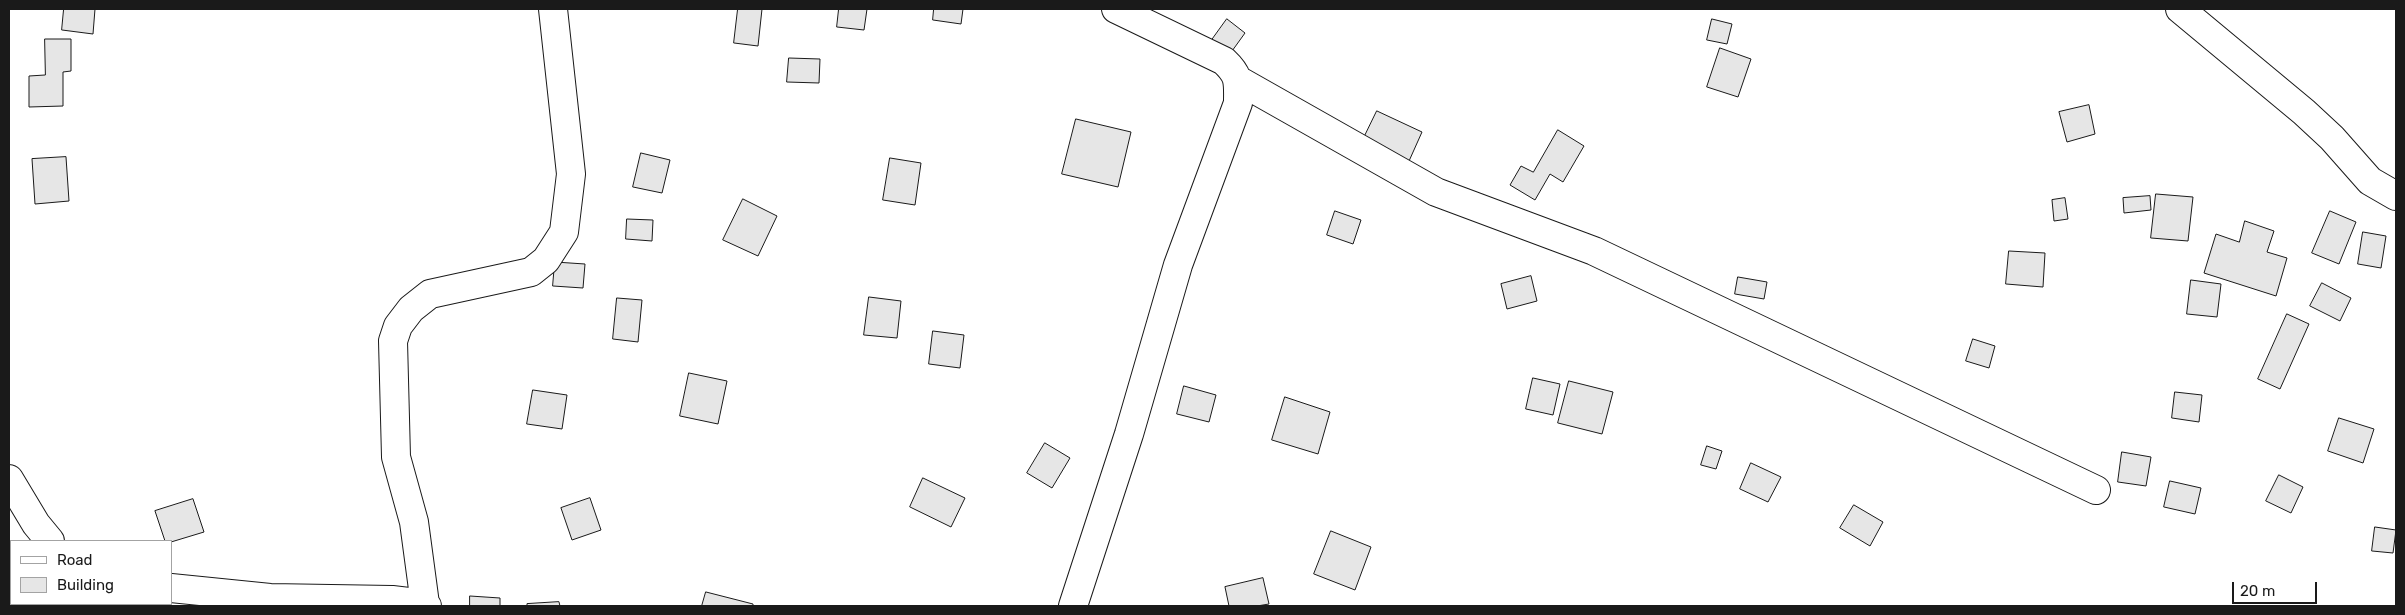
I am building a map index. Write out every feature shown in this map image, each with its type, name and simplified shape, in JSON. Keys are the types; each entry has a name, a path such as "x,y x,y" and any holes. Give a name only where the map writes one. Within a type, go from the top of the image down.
{"street":[{"path":"172,588 270,598 392,600 426,605 414,522 396,457 393,342 398,326 411,309 430,294 531,272 546,260 564,232 571,174 553,9"},
{"path":"1074,606 1129,434 1178,265 1238,103 1238,80 1235,71 1224,61 1116,9"},
{"path":"2180,9 2318,125 2370,181 2396,196"},
{"path":"1238,80 1436,192 1594,251 2096,490"},
{"path":"9,479 36,524 49,540"}],"building":[{"path":"64,9 95,9 93,34 62,30"},
{"path":"738,9 762,9 758,46 734,43"},
{"path":"839,9 867,9 864,30 837,27"},
{"path":"934,9 963,9 961,24 933,20"},
{"path":"1227,19 1245,33 1227,58 1209,44"},
{"path":"1712,19 1732,24 1727,44 1707,40"},
{"path":"45,39 71,39 71,71 63,72 63,106 29,107 29,76 45,75"},
{"path":"1720,48 1751,59 1738,97 1707,87"},
{"path":"789,58 820,59 819,83 787,82"},
{"path":"2089,105 2095,134 2067,142 2059,112"},
{"path":"1377,111 1422,132 1405,170 1359,148"},
{"path":"1076,119 1131,132 1118,187 1062,174"},
{"path":"1558,130 1584,146 1563,182 1550,174 1535,200 1510,185 1521,166 1533,172"},
{"path":"641,153 670,160 662,193 633,187"},
{"path":"66,157 69,201 35,204 32,159"},
{"path":"890,158 921,163 915,205 883,200"},
{"path":"2156,194 2193,197 2188,241 2151,238"},
{"path":"2150,196 2151,210 2124,213 2123,198"},
{"path":"2065,198 2068,219 2054,221 2052,200"},
{"path":"743,199 777,216 758,256 723,240"},
{"path":"1335,211 1361,220 1353,244 1327,235"},
{"path":"2330,211 2356,222 2339,264 2312,253"},
{"path":"627,219 653,220 652,241 626,239"},
{"path":"2245,221 2274,231 2267,252 2287,258 2276,296 2204,273 2216,234 2239,242"},
{"path":"2363,232 2386,236 2381,268 2358,264"},
{"path":"2009,251 2045,253 2043,287 2006,284"},
{"path":"555,262 585,264 583,288 553,286"},
{"path":"1531,276 1537,301 1507,309 1501,284"},
{"path":"1738,277 1767,282 1764,299 1735,294"},
{"path":"2191,280 2221,284 2217,317 2187,314"},
{"path":"2322,283 2351,298 2340,321 2310,306"},
{"path":"869,297 901,301 897,338 864,335"},
{"path":"617,298 642,300 638,342 613,339"},
{"path":"2287,314 2309,324 2280,389 2258,379"},
{"path":"933,331 964,335 960,368 929,364"},
{"path":"1973,339 1995,346 1989,368 1966,361"},
{"path":"689,373 727,381 718,424 680,416"},
{"path":"1533,378 1560,384 1553,415 1526,409"},
{"path":"1569,381 1613,392 1602,434 1558,423"},
{"path":"1184,386 1216,395 1209,422 1177,414"},
{"path":"533,390 567,395 562,429 527,424"},
{"path":"2175,392 2202,395 2199,422 2172,418"},
{"path":"1285,397 1330,412 1318,454 1272,440"},
{"path":"2339,418 2374,429 2363,463 2328,451"},
{"path":"1045,443 1070,458 1052,488 1027,473"},
{"path":"1707,446 1722,451 1716,469 1701,465"},
{"path":"2122,452 2151,457 2146,486 2118,482"},
{"path":"1751,463 1781,477 1768,502 1740,489"},
{"path":"2279,475 2303,487 2291,513 2266,501"},
{"path":"923,478 965,498 951,527 910,507"},
{"path":"2170,481 2201,488 2195,514 2164,507"},
{"path":"590,498 601,530 572,540 561,508"},
{"path":"193,499 204,532 172,542 172,540 165,540 155,511"},
{"path":"1854,505 1883,522 1870,546 1840,528"},
{"path":"2375,527 2396,530 2393,553 2372,551"},
{"path":"1331,531 1371,547 1355,590 1314,574"},
{"path":"1263,578 1269,604 1229,606 1225,587"},
{"path":"706,592 753,604 753,606 702,606"},
{"path":"470,596 500,598 500,606 470,606"},
{"path":"559,602 560,606 527,606 527,604"}]}
